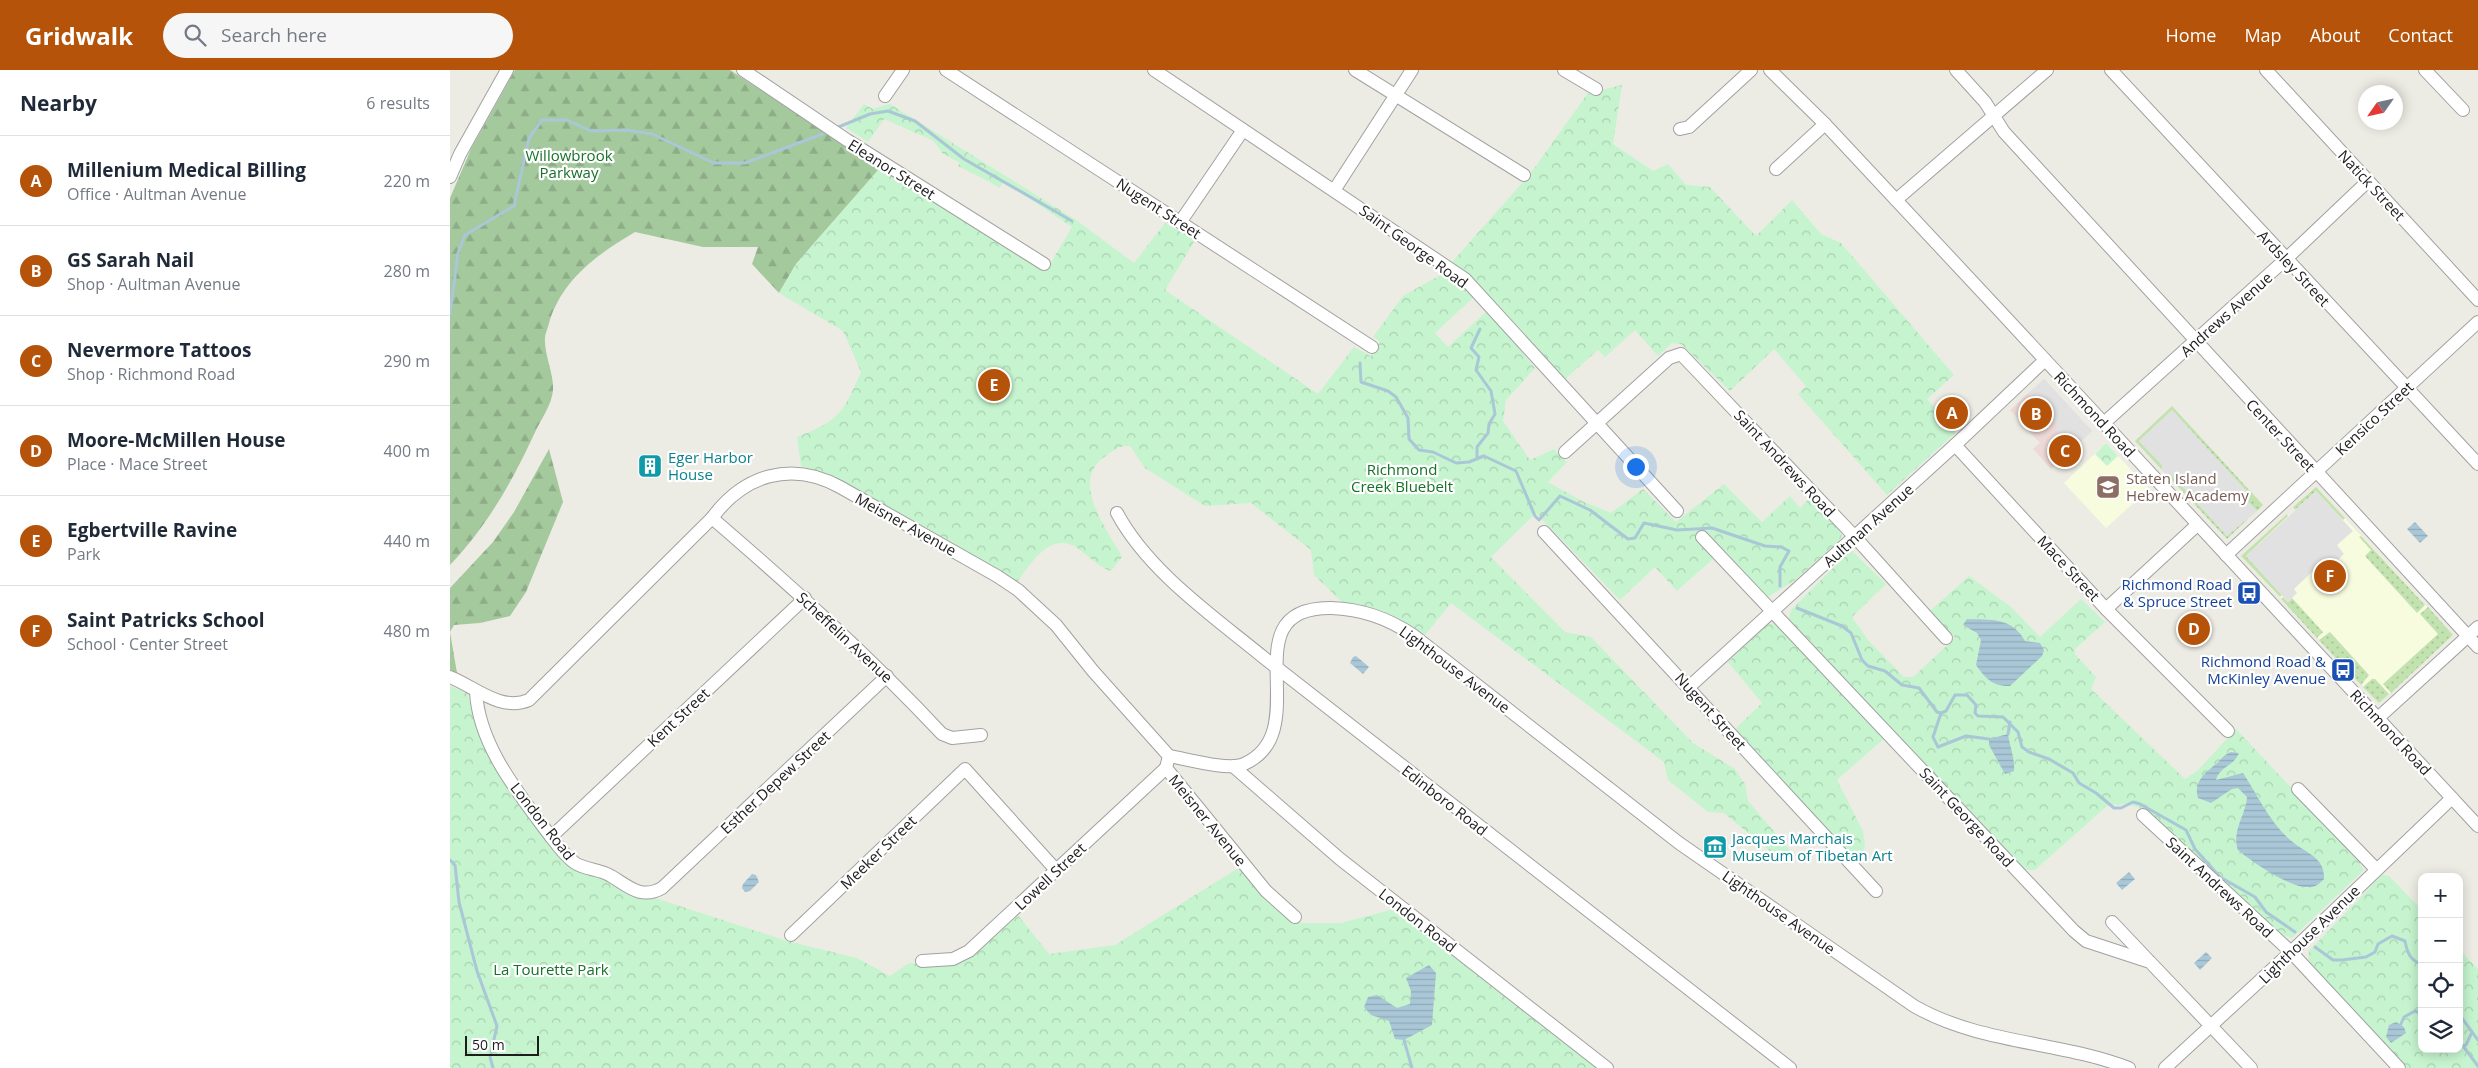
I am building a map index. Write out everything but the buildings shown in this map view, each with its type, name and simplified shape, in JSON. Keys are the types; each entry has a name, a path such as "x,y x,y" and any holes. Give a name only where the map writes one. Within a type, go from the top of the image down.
{"street":[{"path":"450,177 468,139 506,70"},
{"name":"Eleanor Street","path":"743,70 847,140 1044,264"},
{"path":"885,96 904,70"},
{"name":"Nugent Street","path":"946,70 1181,221 1372,347"},
{"name":"Saint George Road","path":"1154,70 1335,189 1465,279 1676,510"},
{"path":"1355,70 1524,174"},
{"path":"1335,189 1412,70"},
{"path":"1564,70 1596,89"},
{"path":"1680,129 1689,127 1751,70"},
{"name":"Richmond Road","path":"1770,70 1896,200 2478,826"},
{"name":"Center Street","path":"1956,70 1985,102 2004,132 2195,342 2478,647"},
{"path":"1896,200 2047,70"},
{"name":"Ardsley Street","path":"2111,70 2478,464"},
{"name":"Natick Street","path":"2266,70 2478,300"},
{"path":"2425,70 2463,110"},
{"path":"1776,169 1824,124"},
{"path":"1181,221 1243,130"},
{"name":"Andrews Avenue","path":"2104,423 2286,259 2368,181"},
{"name":"Kensico Street","path":"2226,555 2478,322"},
{"name":"Saint Andrews Road","path":"1597,423 1669,358 1677,353 1684,356 1855,537 1946,638"},
{"name":"Aultman Avenue","path":"1689,687 1855,537 2045,360"},
{"path":"1565,452 1597,423"},
{"name":"Mace Street","path":"1955,445 2106,609 2228,731"},
{"name":"Meisner Avenue","path":"450,677 501,702 522,703 529,700 733,495 760,479 787,474 805,474 832,483 997,576 1018,590 1056,625 1168,762 1266,891 1295,917"},
{"name":"Edinboro Road","path":"1117,514 1131,538 1186,594 1277,668 1790,1068"},
{"name":"Scheffelin Avenue","path":"712,518 805,598 887,676 942,734 952,738 982,735"},
{"path":"2106,609 2198,525"},
{"name":"Nugent Street","path":"1544,532 1876,891"},
{"name":"Saint George Road","path":"1702,537 2074,931 2086,941 2150,962 2251,1068"},
{"name":"Kent Street","path":"552,837 805,598"},
{"name":"Lighthouse Avenue","path":"1277,668 1276,649 1284,629 1291,620 1308,610 1345,609 1364,612 1397,624 1679,843 1934,1017 1975,1031 2079,1052 2129,1068"},
{"path":"2378,718 2478,627"},
{"path":"1168,762 1234,767 1249,761 1262,752 1274,731 1277,719 1277,668"},
{"name":"Esther Depew Street","path":"662,888 887,676"},
{"name":"London Road","path":"476,691 478,715 495,752 522,798 566,855 575,863 611,876 628,888 642,893 662,888"},
{"name":"Lowell Street","path":"922,961 953,959 969,951 1168,762"},
{"name":"London Road","path":"1234,767 1340,858 1607,1068"},
{"name":"Meeker Street","path":"791,935 965,770 1056,870"},
{"path":"2298,790 2376,869"},
{"name":"Lighthouse Avenue","path":"2165,1068 2291,952 2452,798"},
{"name":"Saint Andrews Road","path":"2143,815 2291,952 2399,1068"},
{"path":"2112,922 2150,962"}],"shaded area":[{"path":"2044,379 2092,431 2051,469 2033,449 2040,443 2010,410"},
{"path":"2044,379 2092,431 2073,449 2055,429 2058,426 2028,394"},
{"path":"2172,410 2250,495 2246,500 2257,511 2227,536 2170,473 2167,475 2162,470 2162,465 2139,441"},
{"name":"Staten Island Hebrew Academy","path":"2106,443 2149,489 2106,528 2064,483"},
{"path":"2316,487 2453,635 2379,703 2241,556 2287,514 2289,516 2295,510 2293,507"},
{"path":"2316,491 2353,531 2337,545 2344,554 2336,562 2338,564 2318,578 2312,572 2294,589 2297,593 2288,602 2246,556"}],"green space":[{"name":"Willowbrook Parkway","path":"515,70 730,70 880,168 796,264 779,293 752,264 758,247 703,247 635,232 608,249 583,269 563,293 555,307 546,334 545,347 553,384 551,400 547,410 500,500 477,533 450,565 450,198 471,149"},
{"path":"1622,85 1613,144 1653,171 1668,164 1686,185 1710,187 1756,236 1792,200 1821,234 1841,243 1954,375 1927,399 1956,432 1887,495 1798,394 1806,386 1774,349 1730,391 1681,344 1672,343 1658,356 1635,330 1605,357 1598,350 1565,379 1495,302 1452,262 1530,174 1588,93"},
{"name":"Richmond Creek Bluebelt","path":"864,104 873,109 890,104 1076,220 1134,263 1165,223 1195,240 1165,290 1318,394 1354,347 1371,356 1380,341 1373,337 1403,296 1446,272 1474,297 1435,333 1448,347 1487,311 1535,368 1506,400 1503,421 1530,460 1554,449 1567,462 1548,482 1582,501 1611,513 1643,489 1676,522 1724,484 1762,522 1790,496 1800,508 1810,498 1839,528 1842,535 1839,541 1795,580 1768,597 1704,531 1696,540 1713,559 1677,591 1655,567 1620,600 1536,513 1491,557 1565,632 1591,637 1693,743 1735,769 1745,784 1748,801 1795,856 1787,865 1724,813 1708,812 1668,780 1664,762 1451,603 1425,635 1389,614 1343,603 1314,575 1311,550 1251,503 1205,506 1145,468 1130,446 1119,448 1103,458 1094,468 1090,480 1095,507 1122,557 1111,571 1105,569 1074,546 1060,543 1052,545 1038,556 1016,584 947,539 911,519 829,477 801,466 797,437 822,426 838,414 861,372 843,331 779,293 796,264 880,168 1046,271 1072,227 1003,183 999,188 958,166 960,163 942,153 934,141 884,119 868,142 846,128"},
{"path":"2172,406 2263,505 2257,511 2246,500 2250,495 2172,410 2139,441 2162,465 2162,470 2135,441"},
{"path":"2106,443 2118,456 2107,466 2095,454"},
{"path":"549,449 563,502 526,592 510,616 480,623 454,625 450,632 450,588 493,542 514,512"},
{"path":"2170,473 2227,536 2244,519 2248,519 2227,539 2167,475"},
{"path":"2316,487 2345,518 2343,520 2316,491 2295,510 2293,507"},
{"path":"2287,514 2288,516 2246,556 2282,595 2280,597 2241,556"},
{"path":"2361,536 2425,605 2417,613 2365,556 2371,550 2359,537"},
{"path":"1851,550 1886,584 1852,617 1868,640 1904,677 1913,677 1955,638 1930,611 1969,576 2011,607 2040,637 2081,599 2105,622 2075,649 2075,654 2096,677 2091,689 2185,779 2198,770 2236,729 2361,862 2359,864 2364,870 2292,938 2280,934 2145,809 2126,804 2108,805 2035,870 2021,870 1790,624 1791,610"},
{"path":"2283,597 2288,602 2292,598 2323,632 2317,638 2281,599"},
{"path":"2428,607 2453,635 2391,693 2383,684 2438,634 2420,614"},
{"path":"1778,624 1886,737 1837,780 1863,831 1865,846 1858,866 1733,731 1762,703 1728,662 1767,625"},
{"path":"450,632 457,673 450,670"},
{"path":"2330,632 2369,675 2361,685 2319,640"},
{"path":"2372,679 2375,679 2389,694 2379,703 2363,687"},
{"name":"La Tourette Park","path":"450,686 467,693 477,726 562,861 577,871 605,880 639,896 652,897 787,941 857,958 890,976 909,963 948,964 1017,914 1049,954 1115,945 1240,867 1269,903 1296,923 1341,923 1394,909 1597,1068 450,1068"},
{"path":"2382,875 2389,876 2418,906 2418,1053 2463,1053 2463,953 2478,969 2478,1068 2406,1068 2308,962 2309,951"}],"water":[{"path":"2415,522 2428,536 2420,543 2407,529"},
{"path":"1967,619 2000,621 2007,624 2020,633 2025,641 2040,643 2044,650 2042,656 2010,686 1998,685 1986,678 1976,665 1981,640 1977,633 1963,625"},
{"path":"1356,656 1369,667 1363,674 1350,663 1353,657"},
{"path":"2008,734 2014,771 2005,774 1989,745 1989,739"},
{"path":"2231,752 2239,753 2220,772 2216,780 2243,773 2279,829 2294,843 2319,861 2324,872 2324,879 2317,885 2307,887 2291,883 2261,867 2238,850 2236,836 2247,797 2238,788 2232,789 2211,803 2198,798 2197,787 2201,778 2224,756"},
{"path":"2129,872 2135,879 2122,890 2116,883"},
{"path":"752,874 756,875 759,882 750,891 745,892 742,888 743,884"},
{"path":"2206,952 2212,958 2200,970 2194,963"},
{"path":"1429,965 1436,973 1432,1025 1404,1040 1395,1039 1389,1021 1371,1015 1364,1007 1368,997 1377,995 1397,1008 1410,1004 1411,991 1406,978"},
{"path":"2396,1022 2404,1027 2406,1033 2391,1043 2386,1037 2389,1025"}],"waterway":[{"path":"836,128 870,114 888,111 915,121 964,159 1072,221"},
{"path":"450,314 458,253 465,235 514,206 529,138 542,120 567,120 591,131 626,130 652,134 714,163 745,163 828,132"},
{"path":"1477,458 1477,447 1488,433 1489,424 1495,414 1491,391 1476,370 1479,357 1471,348 1480,329"},
{"path":"1360,363 1361,382 1388,391 1396,397 1408,418 1409,439 1419,450 1433,452 1456,463 1469,462 1484,456 1516,471 1535,516 1539,520 1560,496 1590,510 1628,539 1635,538 1644,523 1677,530 1712,528 1765,546 1781,547 1789,551 1780,567 1780,586"},
{"path":"1797,608 1842,626 1851,633 1862,660 1868,666 1885,671 1902,685 1919,688 1937,712 1946,711 1955,695 1967,695 1976,705 1975,713 1978,716 2003,717 2018,732 2022,747 2029,752 2049,759 2073,773 2079,783 2096,793 2114,808 2121,808 2133,802 2140,804 2186,830 2195,849 2220,877 2255,897 2266,912 2295,932"},
{"path":"1941,713 1933,737 1938,747 1966,736 1989,739"},
{"path":"2008,734 2010,722"},
{"path":"450,860 455,865 459,902 477,971 497,1026 490,1057 493,1068"},
{"path":"2315,947 2333,960 2366,957 2375,952 2378,944 2392,936 2405,941 2410,956 2418,963"},
{"path":"2400,1026 2404,1017 2415,1011 2418,1012"},
{"path":"2463,1019 2478,1040"},
{"path":"2463,1045 2466,1045 2472,1032"},
{"path":"1404,1040 1412,1068"},
{"path":"2463,1046 2478,1066"}],"place":[{"name":"Egbertville Ravine","path":"994,385"},
{"name":"Millenium Medical Billing","path":"1952,413"},
{"name":"GS Sarah Nail","path":"2036,414"},
{"name":"Nevermore Tattoos","path":"2065,451"},
{"name":"Eger Harbor House","path":"650,466"},
{"name":"Staten Island Hebrew Academy","path":"2108,487"},
{"name":"Saint Patricks School","path":"2330,576"},
{"name":"Richmond Road & Spruce Street","path":"2249,593"},
{"name":"Moore-McMillen House","path":"2194,629"},
{"name":"Richmond Road & McKinley Avenue","path":"2343,670"},
{"name":"Jacques Marchais Museum of Tibetan Art","path":"1715,847"}]}
